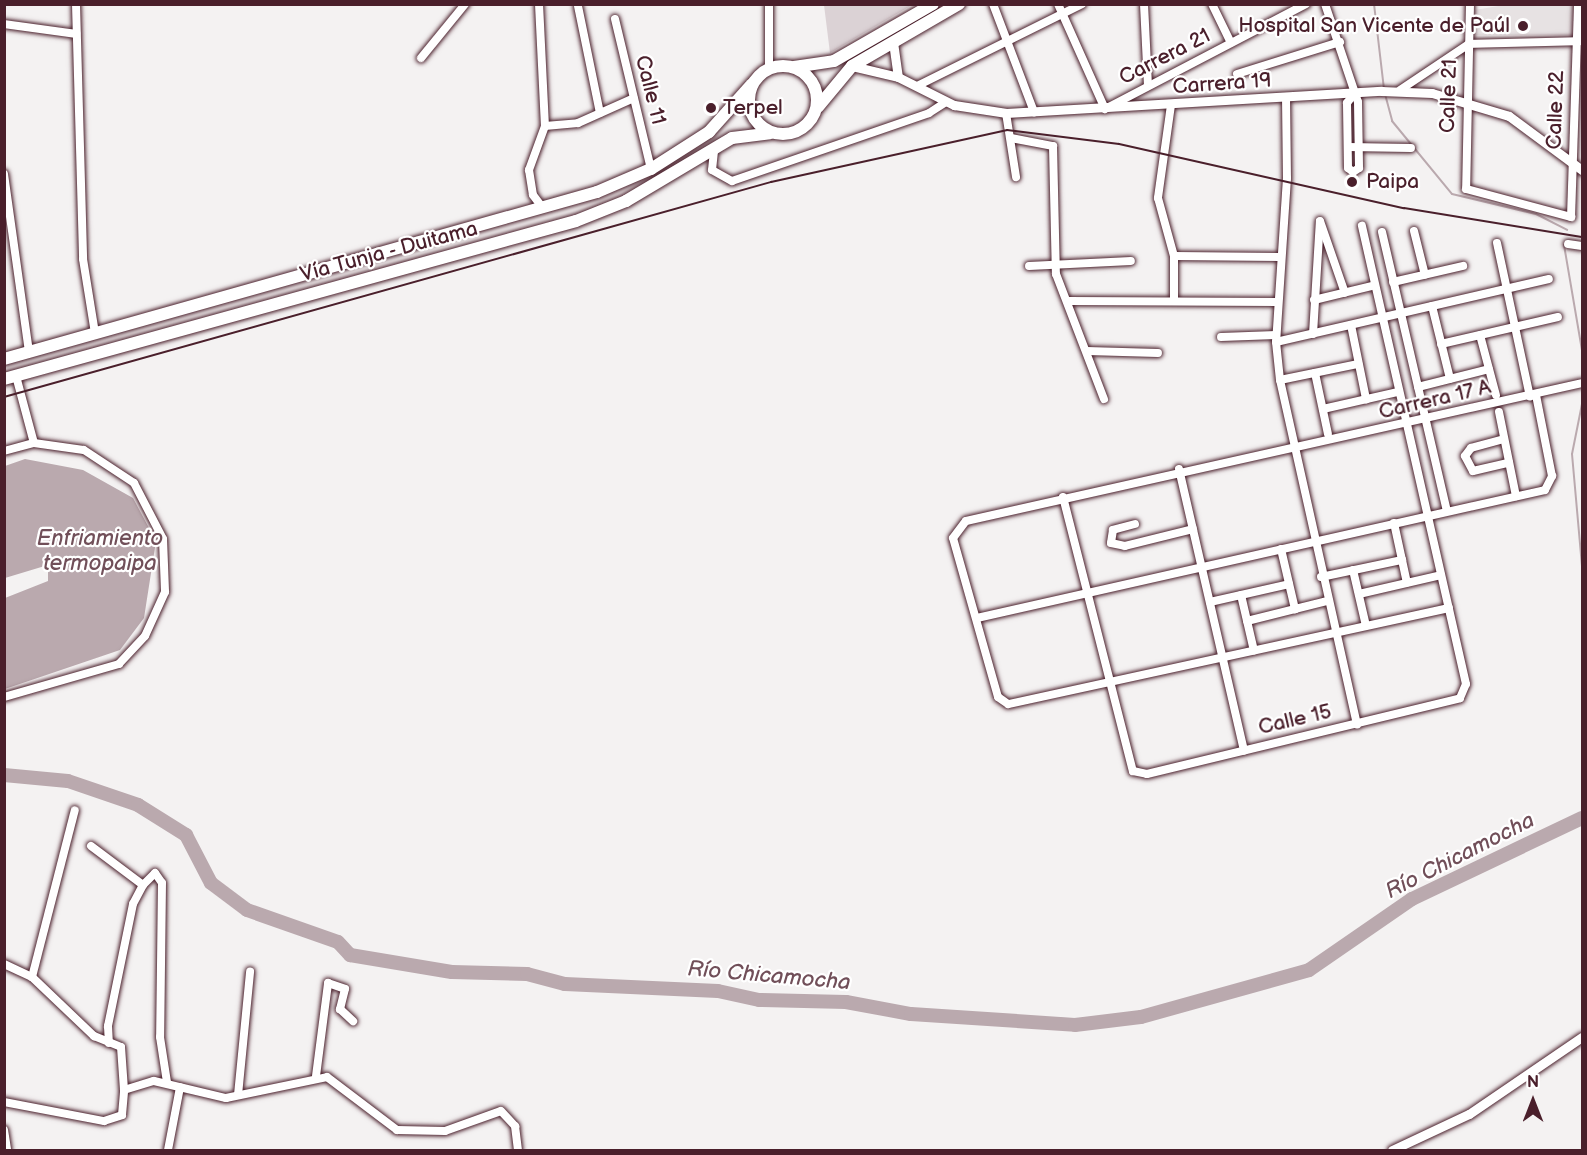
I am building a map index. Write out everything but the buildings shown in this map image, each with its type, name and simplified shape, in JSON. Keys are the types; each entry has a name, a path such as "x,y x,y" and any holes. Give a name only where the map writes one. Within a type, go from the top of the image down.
{"highway":[{"path":"932,5 834,61 769,68 752,84 750,112 770,133 793,134 816,111 852,66 959,4"},
{"path":"790,67 813,83 816,111"},
{"name":"Vía Tunja - Duitama","path":"4,359 597,192 651,169 720,124 752,84"},
{"name":"Vía Tunja - Duitama","path":"10,378 576,221 626,201 744,135 770,133"}],"street":[{"path":"76,4 84,259 95,333"},
{"path":"539,4 545,126 529,170 533,195 542,207"},
{"path":"769,4 769,68"},
{"path":"993,4 1034,112"},
{"path":"1058,4 1105,109"},
{"path":"917,86 1082,4"},
{"path":"1144,4 1148,84"},
{"path":"1212,4 1231,43"},
{"name":"Carrera 21","path":"1105,109 1148,84 1306,4"},
{"path":"1325,4 1340,42 1353,94 1359,148 1359,168 1353,172 1348,168 1347,104 1353,94"},
{"name":"Calle 21","path":"1470,4 1466,100 1466,189 1571,217"},
{"name":"Calle 22","path":"1571,217 1579,41 1578,4"},
{"path":"421,58 462,5"},
{"path":"578,6 600,113"},
{"name":"Calle 11","path":"615,19 651,169"},
{"path":"4,24 76,34"},
{"path":"1398,90 1469,45 1579,41"},
{"path":"893,42 898,77"},
{"path":"1237,74 1340,42"},
{"name":"Carrera 19","path":"852,66 898,77 946,102 1006,113 1105,109 1398,90 1466,100 1509,117 1582,170"},
{"path":"545,126 555,128 600,113 634,98"},
{"path":"1286,98 1287,178 1276,339 1280,380 1326,601 1357,724"},
{"path":"714,150 712,170 732,181 929,113 946,102"},
{"path":"1171,105 1158,198 1174,256 1174,299"},
{"path":"1006,113 1016,177"},
{"path":"1011,138 1053,147 1055,263 1104,399"},
{"path":"1348,147 1411,148"},
{"path":"4,174 28,352"},
{"path":"1313,334 1320,221 1345,292"},
{"path":"1362,226 1372,286 1426,515 1449,608 1111,683 1001,702 977,618 1092,595 1201,567 1426,515 1545,490 1552,481 1497,243"},
{"path":"1414,231 1425,275"},
{"path":"1382,232 1447,511"},
{"path":"1568,244 1582,246"},
{"path":"1174,256 1280,257"},
{"path":"1029,266 1131,261"},
{"path":"1393,282 1463,266"},
{"path":"1221,337 1276,339 1313,334 1549,279"},
{"path":"1314,300 1372,286"},
{"path":"1069,301 1174,299 1278,302"},
{"path":"1432,306 1450,379"},
{"path":"1442,344 1558,317"},
{"path":"1350,325 1366,399"},
{"path":"1480,335 1496,395"},
{"path":"1087,351 1158,353"},
{"path":"1280,380 1358,363"},
{"path":"1418,387 1489,369"},
{"path":"1315,373 1328,434"},
{"path":"10,378 34,443"},
{"name":"Carrera 17 A","path":"977,618 953,538 958,527 1179,469 1294,451 1581,384"},
{"path":"1323,409 1397,393"},
{"path":"1499,412 1516,496"},
{"path":"1504,439 1471,448 1465,456 1473,471 1509,463"},
{"path":"4,451 34,443 84,450 134,483 163,539 165,592 145,636 119,664 4,697"},
{"path":"1179,469 1244,751"},
{"path":"1063,498 1092,595 1111,683"},
{"path":"1394,523 1407,583"},
{"path":"1135,524 1113,530 1111,543 1125,546 1193,529"},
{"path":"1281,549 1295,609"},
{"path":"1321,577 1402,560"},
{"path":"1353,570 1366,626"},
{"path":"1359,594 1441,575"},
{"path":"1210,602 1289,584"},
{"path":"1241,595 1254,651"},
{"path":"1247,621 1326,601"},
{"name":"Calle 15","path":"1111,683 1133,771 1148,774 1357,724 1463,695 1466,684 1449,608"},
{"path":"32,977 75,810"},
{"path":"91,846 142,885"},
{"path":"109,1043 108,1026 133,904 142,885 156,873 162,882 159,1037 167,1082"},
{"path":"4,964 32,977 94,1036 124,1050 122,1115 104,1121 4,1102"},
{"path":"238,1095 250,972"},
{"path":"316,1076 328,983 345,989 340,1007 353,1021"},
{"path":"1392,1150 1469,1114 1582,1037"},
{"path":"124,1090 167,1082 212,1098 238,1095 316,1076 338,1083 397,1130 445,1131 501,1111 515,1126 518,1150"},
{"path":"168,1150 180,1087"},
{"path":"4,1131 7,1150"}],"shaded area":[{"path":"824,4 912,5 830,53"},
{"name":"Hospital San Vicente de Paúl","path":"1504,5 1573,5 1572,35 1473,35 1475,10"}],"water":[{"name":"Enfriamiento termopaipa","path":"25,459 83,470 133,498 156,541 144,618 120,650 5,689 5,598 48,581 48,565 5,578 5,466"}],"waterway":[{"path":"1374,4 1384,89"},
{"path":"1385,94 1392,121 1452,194 1536,214 1567,230"},
{"path":"1564,245 1582,350"},
{"path":"1582,404 1572,454 1582,567"},
{"name":"Río Chicamocha","path":"4,775 68,781 138,805 186,835 211,883 247,910 338,942 350,955 452,972 527,974 565,984 718,991 759,1000 846,1002 911,1014 1075,1025 1141,1017 1309,970 1412,899 1582,818"}],"railway":[{"path":"4,397 771,182 1007,130 1119,144 1404,208 1582,237"}],"place":[{"name":"Hospital San Vicente de Paúl","path":"1523,26"},
{"name":"Terpel","path":"711,108"},
{"name":"Paipa","path":"1352,182"}]}
